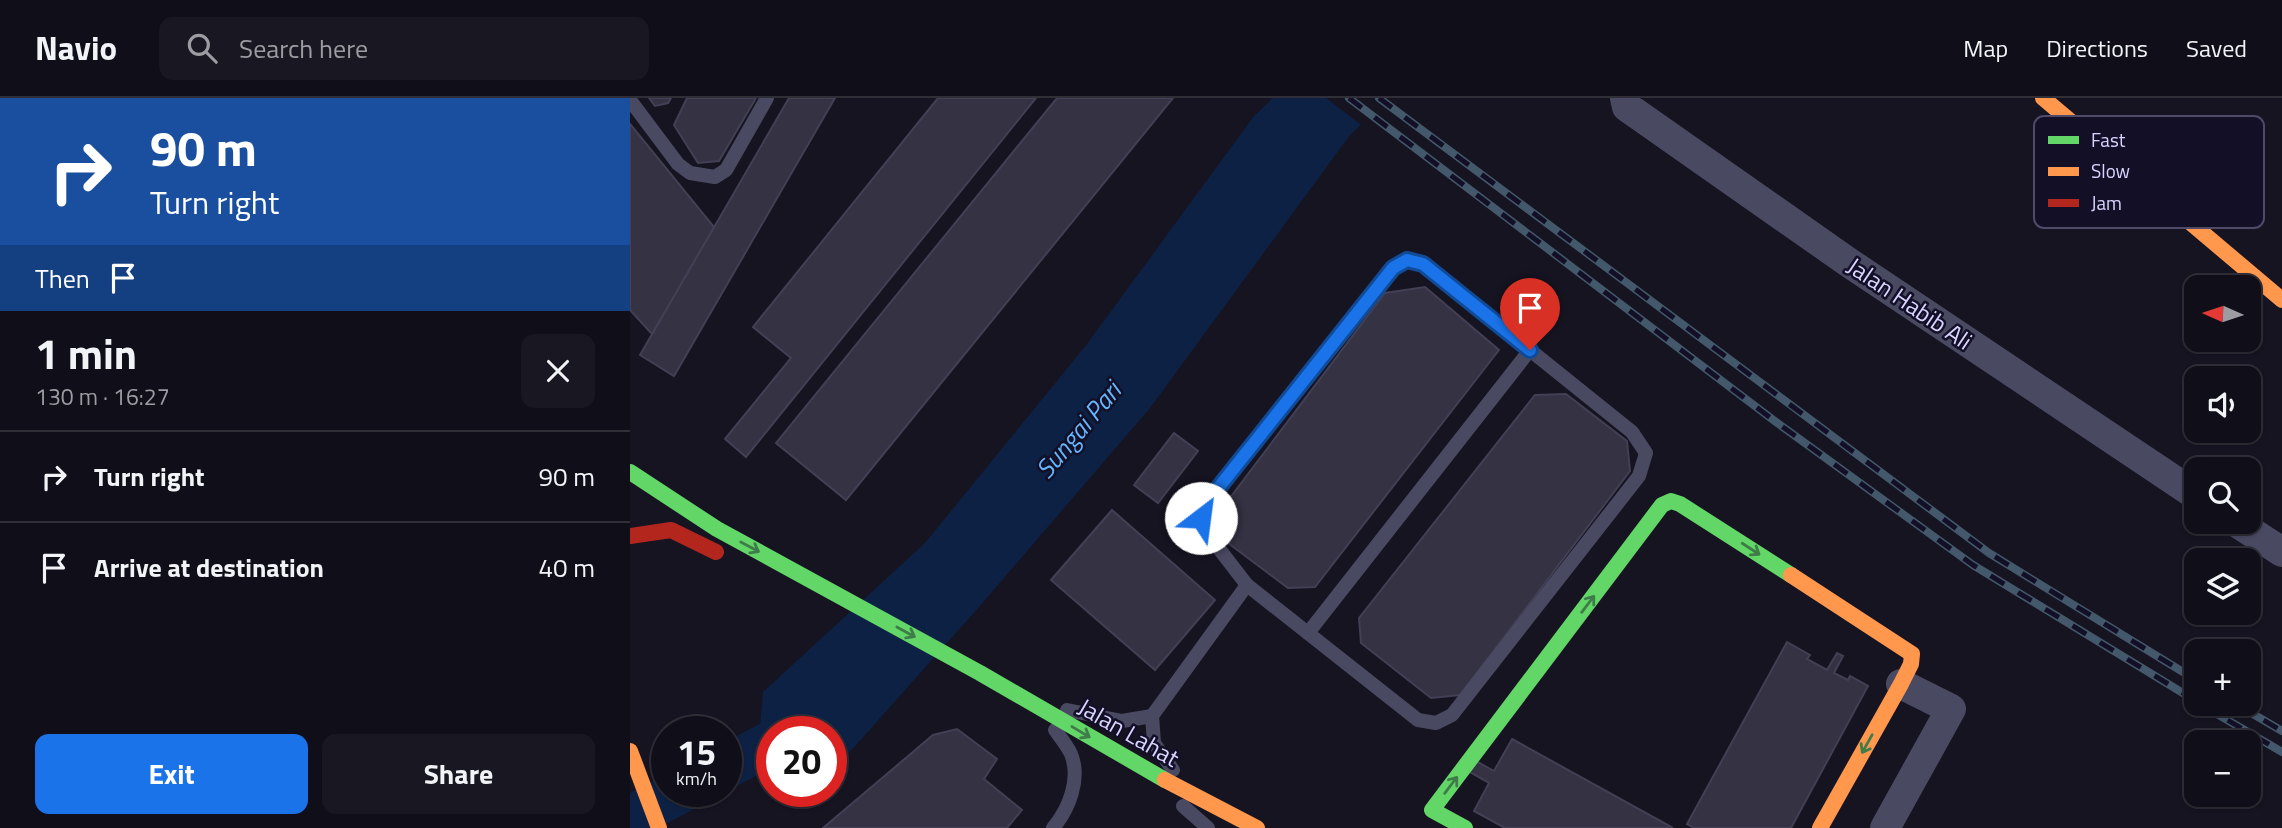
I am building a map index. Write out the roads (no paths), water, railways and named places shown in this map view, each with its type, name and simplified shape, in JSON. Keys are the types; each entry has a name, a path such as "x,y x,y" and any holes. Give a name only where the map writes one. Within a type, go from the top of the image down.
{"street":[{"path":"2043,98 2064,116"},
{"name":"Jalan Habib Ali","path":"1626,103 1860,269 2184,487"},
{"path":"2197,228 2282,300"},
{"path":"630,472 717,530 846,598"},
{"path":"676,482 717,530"},
{"path":"1465,828 1427,819 1662,505 1671,501 1680,504 1912,654 1911,664 1901,684 1820,828"},
{"path":"630,536 671,530 728,559"},
{"path":"2254,534 2282,552"},
{"path":"766,573 846,598"},
{"name":"Jalan Lahat","path":"846,598 1038,706 1131,762 1257,828"},
{"path":"1885,828 1951,709 1901,684"},
{"path":"630,751 637,790 652,825"}],"lane":[{"path":"630,100 678,164 690,173 715,177 726,170 767,98"},
{"path":"1407,260 1423,264 1632,432 1646,453 1639,476 1452,715 1436,723 1418,720 1247,585 1203,528 1201,518 1204,506 1393,268 1407,260"},
{"path":"1308,632 1530,350"},
{"path":"1192,793 1159,752 1152,735 1152,716 1247,585"},
{"path":"1038,706 1095,714 1122,721 1152,716"},
{"path":"1038,706 1070,753 1074,765 1075,782 1063,816 1053,828"},
{"path":"1131,762 1208,828"}],"water":[{"path":"1273,98 1389,98 1350,135 1150,408 847,755 847,716 761,716 763,692 925,543 1087,344 1254,116"}],"waterway":[{"name":"Sungai Pari","path":"742,758 756,751"},
{"name":"Sungai Pari","path":"630,818 651,807"}],"railway":[{"path":"1349,98 1776,422 1973,565 2184,694"},
{"path":"1379,98 1989,553 2184,673"},
{"path":"2220,716 2282,752"},
{"path":"2256,716 2282,731"}]}
